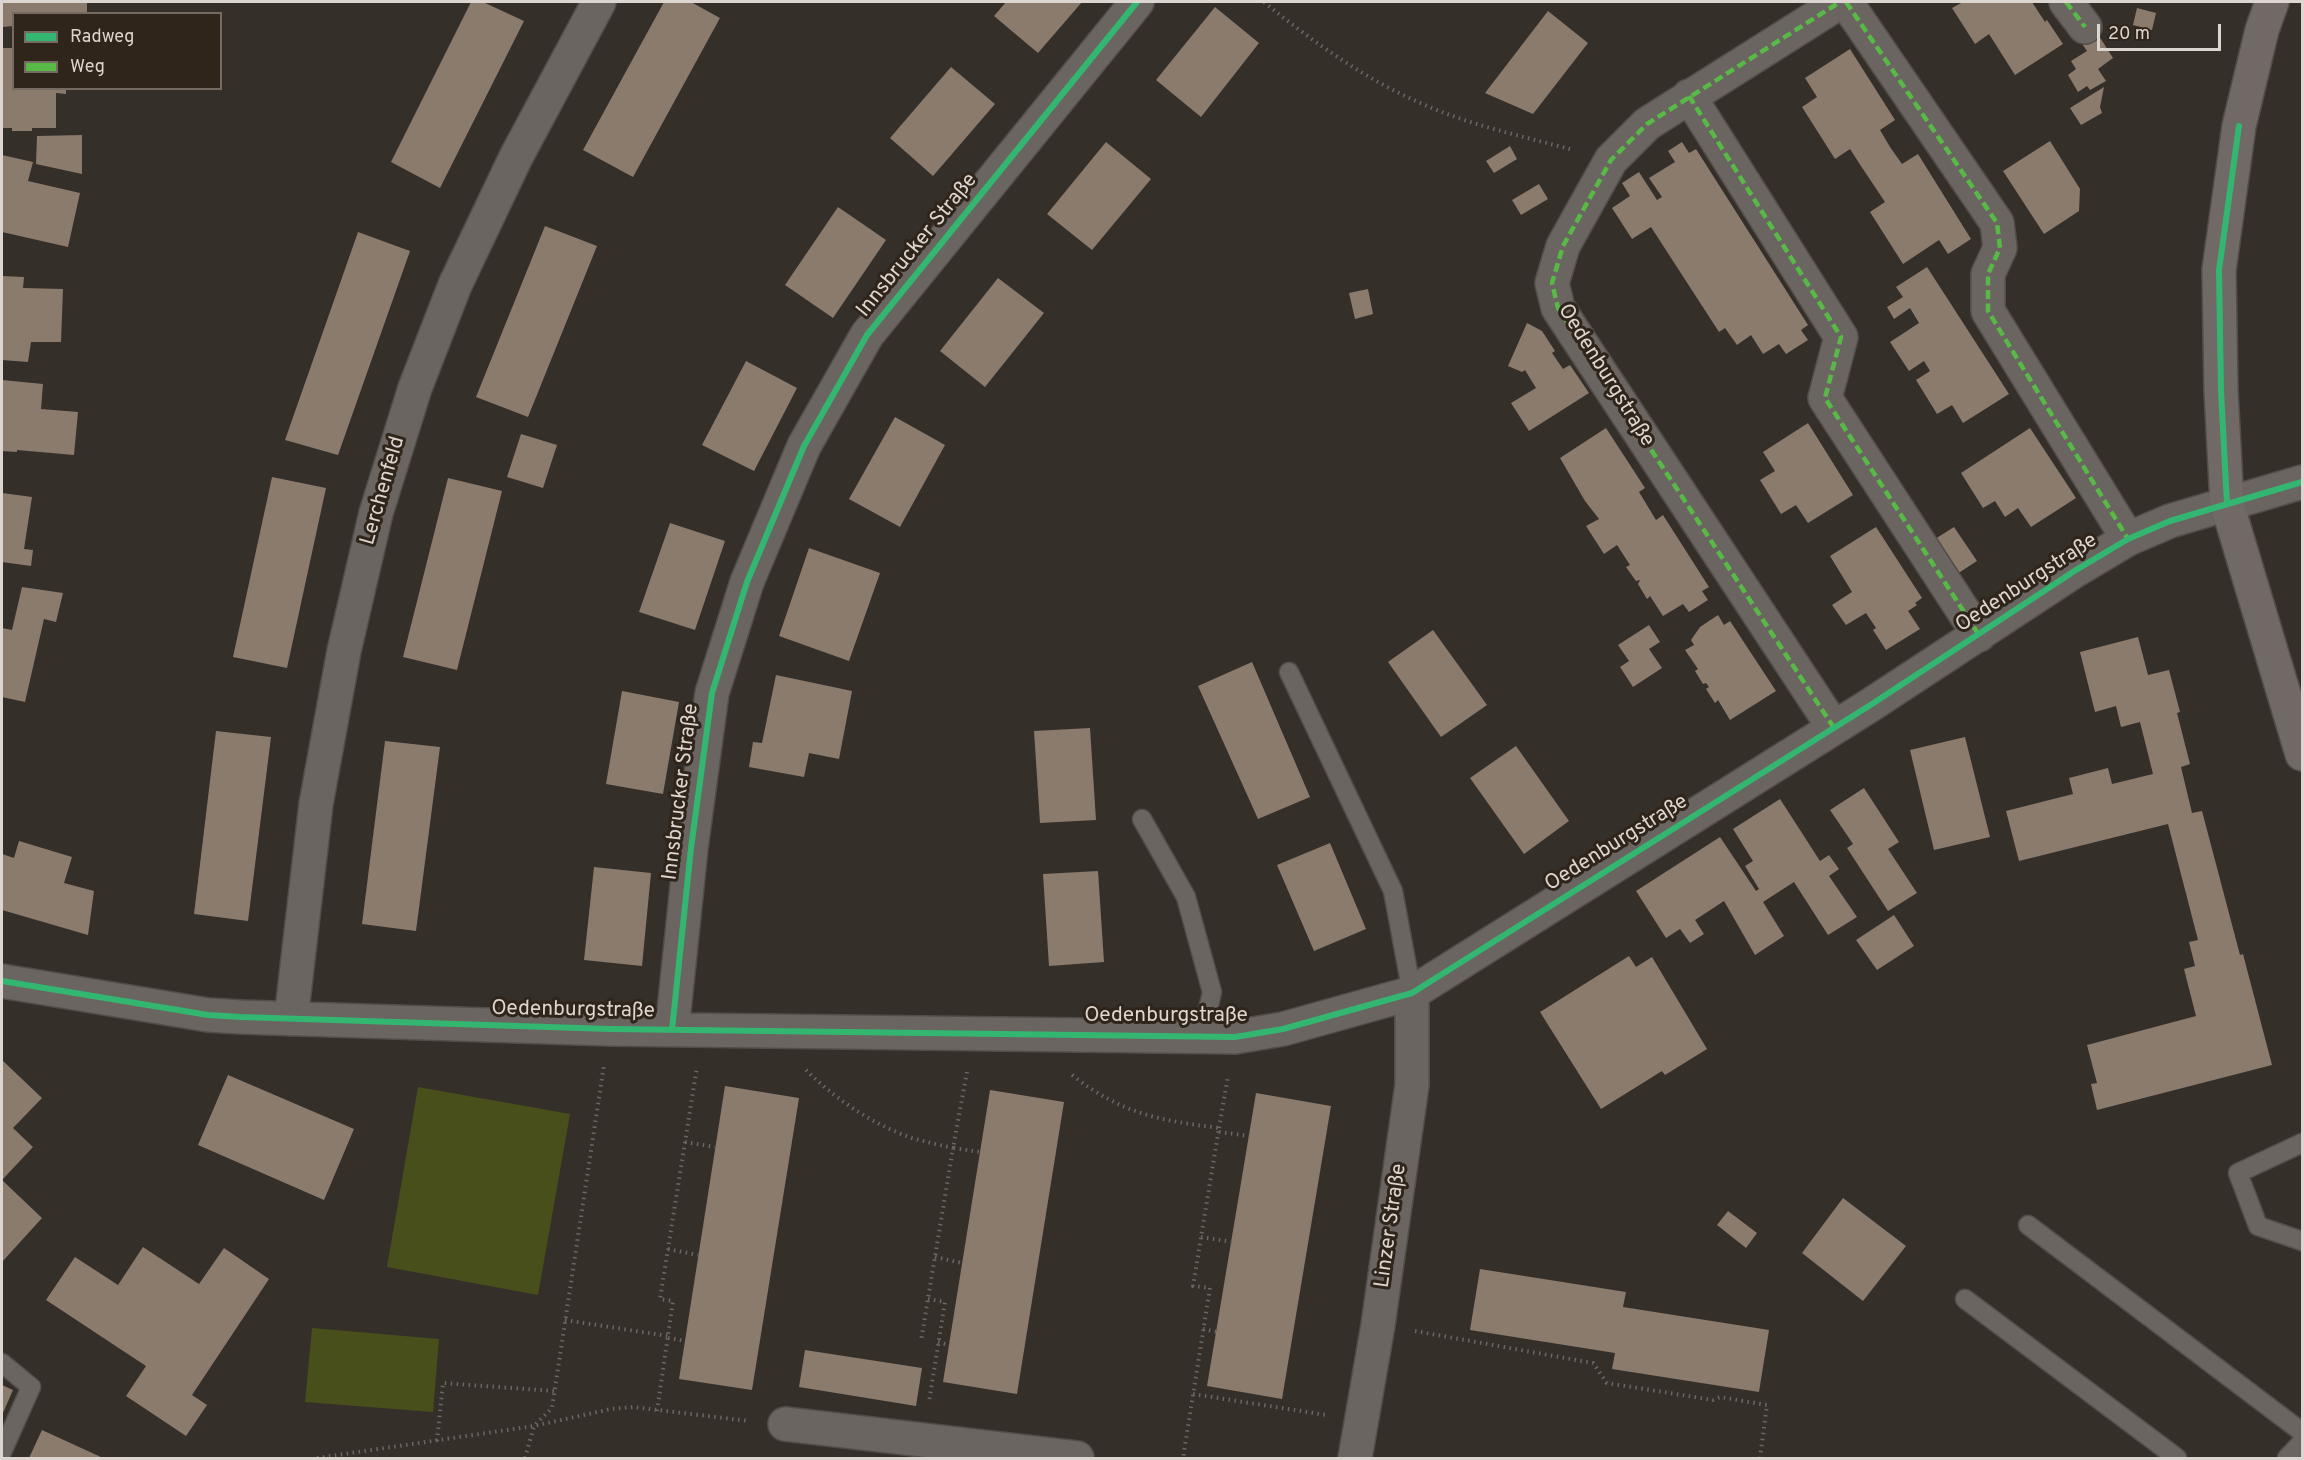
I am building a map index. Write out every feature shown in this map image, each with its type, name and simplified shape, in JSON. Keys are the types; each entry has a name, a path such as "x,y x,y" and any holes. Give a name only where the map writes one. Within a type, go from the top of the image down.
{"main road":[{"path":"2272,2 2262,30 2239,126 2219,270 2221,391 2227,504 2302,754"}],"street":[{"name":"Lerchenfeld","path":"291,1019 316,804 344,651 376,513 415,388 455,285 516,157 599,2"},
{"name":"Innsbrucker Straße","path":"687,1030 691,848 712,693 747,582 804,446 867,335 1137,2"},
{"name":"Oedenburgstraße","path":"1834,728 1558,308 1552,283 1563,246 1611,160 1647,124 1840,2"},
{"name":"Oedenburgstraße","path":"1846,2 1997,223 2000,248 1988,274 1988,311 2127,539"},
{"name":"Oedenburgstraße","path":"1689,96 1841,337 1825,398 1979,635"},
{"name":"Oedenburgstraße","path":"2,981 208,1015 291,1019 610,1029 1234,1037 1283,1029 1412,993 1834,728 2127,539 2170,521 2302,482"},
{"name":"Linzer Straße","path":"1355,1458 1378,1325 1412,1085 1412,993"},
{"path":"785,1424 1077,1458"}],"lane":[{"path":"1289,672 1393,891 1412,993"},
{"path":"1142,819 1186,897 1189,907 1212,992 1202,1036"},
{"path":"2302,1143 2238,1173 2258,1226 2302,1241"},
{"path":"2028,1225 2302,1432"},
{"path":"1965,1299 2177,1458"},
{"path":"2,1363 31,1387 2,1452"},
{"path":"2287,1458 2302,1442"}],"path":[{"path":"1264,2 1322,46 1378,83 1425,105 1482,126 1611,160"},
{"path":"525,1458 534,1426 552,1408 610,1029"},
{"path":"657,1411 673,1301 660,1299 685,1142 687,1030"},
{"path":"789,1031 791,1055 838,1097 886,1127 912,1138 980,1152"},
{"path":"921,1341 974,1033"},
{"path":"1069,1034 1072,1075 1103,1097 1146,1116 1249,1136"},
{"path":"1183,1458 1210,1288 1193,1286 1234,1037"},
{"path":"685,1142 715,1147"},
{"path":"1200,1237 1232,1242"},
{"path":"668,1249 698,1255"},
{"path":"934,1257 962,1263"},
{"path":"923,1440 945,1302 928,1299"},
{"path":"565,1320 685,1341"},
{"path":"1203,1329 1216,1332"},
{"path":"1434,1334 1593,1363 1607,1383 1713,1400 1720,1397 1767,1405 1760,1458"},
{"path":"938,1342 949,1345"},
{"path":"437,1441 443,1383 554,1391"},
{"path":"1193,1394 1362,1421"},
{"path":"317,1458 534,1426 611,1409 633,1407 785,1424"}],"green space":[{"path":"418,1087 570,1114 538,1295 387,1267"},
{"path":"312,1328 439,1339 433,1412 305,1402"}],"building":[{"path":"2,2 87,2 87,12 12,12 12,26 2,27"},
{"path":"471,2 483,2 524,21 440,188 391,162"},
{"path":"664,2 691,2 720,18 633,177 583,150"},
{"path":"1006,2 1082,2 1038,53 994,16"},
{"path":"1963,2 2032,2 2063,44 2015,75 1989,34 1975,44 1952,8"},
{"path":"1215,7 1259,43 1201,117 1156,80"},
{"path":"2137,8 2156,13 2152,30 2133,25"},
{"path":"1548,11 1588,43 1533,114 1485,93"},
{"path":"2094,28 2113,58 2098,69 2106,81 2090,90 2087,86 2078,92 2068,75 2076,69 2071,61 2087,51 2078,38"},
{"path":"2,48 12,48 12,90 66,90 66,94 56,93 56,128 12,131 12,128 2,128"},
{"path":"1850,49 1895,120 1880,130 1890,147 1902,164 1918,154 1971,239 1948,254 1939,240 1903,264 1870,212 1885,202 1850,149 1835,159 1802,107 1817,97 1805,78"},
{"path":"951,67 995,104 933,176 890,138"},
{"path":"2104,87 2100,107 2102,113 2081,125 2070,108"},
{"path":"82,135 82,174 36,164 37,136"},
{"path":"2050,141 2080,189 2079,211 2044,234 2003,171"},
{"path":"1106,142 1151,179 1092,250 1047,214"},
{"path":"1682,142 1689,153 1696,149 1808,325 1801,330 1808,340 1786,354 1779,344 1763,354 1751,335 1737,345 1725,328 1719,332 1651,227 1632,239 1612,208 1630,196 1622,183 1639,172 1657,200 1662,197 1649,178 1675,162 1668,151"},
{"path":"1510,146 1517,159 1494,173 1486,161"},
{"path":"2,155 33,162 28,181 80,193 68,247 2,232"},
{"path":"1539,184 1548,199 1521,215 1512,200"},
{"path":"838,207 886,240 833,318 785,285"},
{"path":"545,226 597,246 528,417 476,397"},
{"path":"358,232 410,251 338,455 285,440"},
{"path":"1927,267 2009,394 1963,423 1952,405 1937,414 1916,380 1930,371 1924,361 1909,371 1890,342 1919,323 1910,308 1894,319 1887,307 1903,297 1896,287"},
{"path":"2,276 24,277 23,288 63,289 61,342 31,342 28,362 2,360"},
{"path":"998,278 1044,313 985,387 940,351"},
{"path":"1368,289 1373,314 1355,319 1349,293"},
{"path":"1527,323 1542,331 1555,351 1552,353 1563,369 1570,365 1589,393 1529,431 1511,403 1536,388 1525,370 1522,372 1508,366"},
{"path":"746,361 797,388 754,471 702,445"},
{"path":"2,380 43,384 41,409 78,412 74,455 17,450 17,452 2,451"},
{"path":"895,417 945,445 900,527 849,499"},
{"path":"1808,423 1853,495 1808,523 1796,505 1781,514 1760,480 1775,471 1763,452"},
{"path":"1606,428 1645,488 1639,492 1656,520 1663,515 1709,587 1702,591 1708,600 1689,612 1683,604 1663,616 1650,596 1647,599 1638,584 1640,580 1636,581 1626,567 1630,565 1617,545 1604,554 1586,526 1599,519 1585,501 1560,458"},
{"path":"2030,428 2076,498 2031,527 2018,508 2005,517 1995,501 1983,508 1961,473"},
{"path":"521,434 557,445 543,488 507,477"},
{"path":"272,477 326,488 287,668 233,657"},
{"path":"448,478 502,491 457,670 403,657"},
{"path":"2,493 32,497 24,549 33,550 31,566 2,562"},
{"path":"670,523 725,541 695,630 639,612"},
{"path":"1876,527 1922,598 1908,611 1920,629 1886,650 1873,630 1876,628 1866,613 1846,625 1832,605 1852,592 1830,556"},
{"path":"1954,527 1977,561 1957,574 1935,539"},
{"path":"809,548 880,573 849,661 779,636"},
{"path":"22,587 63,593 56,622 44,619 25,702 2,697 2,628 12,630"},
{"path":"1718,615 1724,625 1730,621 1776,691 1730,720 1718,700 1715,703 1706,689 1709,687 1706,683 1703,684 1695,671 1698,669 1685,650 1694,645 1691,640 1700,627"},
{"path":"1649,625 1660,642 1649,649 1662,668 1633,687 1620,667 1629,661 1618,645"},
{"path":"1433,630 1487,705 1441,737 1388,662"},
{"path":"2138,637 2148,675 2169,670 2190,764 2181,767 2192,813 2202,811 2272,1065 2097,1110 2091,1084 2097,1083 2087,1045 2196,1016 2184,969 2195,966 2189,942 2198,940 2168,824 2019,861 2006,811 2073,794 2069,778 2108,768 2112,784 2153,774 2140,722 2121,727 2116,706 2095,712 2080,652"},
{"path":"1252,662 1310,797 1258,819 1198,686"},
{"path":"776,675 852,691 839,759 809,753 804,777 749,767 753,742 762,743"},
{"path":"622,691 679,702 663,794 606,784"},
{"path":"1090,728 1096,820 1040,823 1034,731"},
{"path":"216,731 271,737 248,921 194,914"},
{"path":"1965,737 1990,837 1934,850 1910,750"},
{"path":"385,741 440,747 416,931 362,924"},
{"path":"1516,746 1569,821 1524,854 1470,778"},
{"path":"1864,788 1899,842 1888,849 1917,893 1888,911 1847,848 1853,844 1830,810"},
{"path":"1780,799 1820,861 1829,855 1839,869 1829,876 1857,917 1828,935 1794,882 1763,902 1784,936 1755,955 1724,901 1695,920 1704,934 1690,943 1680,929 1666,938 1636,891 1720,837 1756,891 1759,889 1745,866 1753,861 1733,829"},
{"path":"19,841 72,857 64,883 94,891 88,935 2,910 2,854 14,858"},
{"path":"1330,843 1366,929 1314,951 1277,865"},
{"path":"594,867 651,873 642,966 584,960"},
{"path":"1098,871 1104,962 1049,966 1043,874"},
{"path":"1894,915 1914,946 1877,970 1856,940"},
{"path":"1629,956 1636,967 1652,957 1707,1049 1665,1075 1662,1071 1601,1109 1540,1012"},
{"path":"2,1060 42,1098 13,1128 33,1147 2,1180"},
{"path":"228,1075 354,1129 324,1200 198,1145"},
{"path":"725,1086 799,1098 752,1390 679,1379"},
{"path":"990,1090 1064,1102 1017,1394 943,1382"},
{"path":"1256,1093 1331,1106 1282,1399 1207,1386"},
{"path":"2,1180 42,1218 2,1262"},
{"path":"1843,1198 1906,1246 1863,1301 1802,1253"},
{"path":"1728,1211 1757,1233 1746,1248 1717,1225"},
{"path":"143,1247 199,1284 224,1248 269,1279 192,1395 207,1405 186,1436 126,1396 146,1366 46,1300 75,1257 118,1285"},
{"path":"1480,1269 1626,1292 1623,1307 1769,1330 1759,1392 1612,1369 1615,1353 1470,1330"},
{"path":"805,1350 922,1368 916,1406 799,1387"},
{"path":"2,1385 13,1390 2,1415"},
{"path":"42,1430 103,1458 29,1458"}],"marked path":[{"path":"1834,728 1558,308 1552,283 1563,246 1611,160 1647,124 1840,2"},
{"path":"1846,2 1997,223 2000,248 1988,274 1988,311 2128,539"},
{"path":"2066,2 2085,27"},
{"path":"1689,96 1841,337 1825,398 1979,635"}],"cycle path":[{"path":"672,1030 691,848 712,693 747,582 804,446 867,335 1137,2"},
{"path":"2227,504 2221,391 2219,270 2239,126"},
{"path":"2,981 208,1015 241,1017 610,1029 1235,1037 1283,1029 1412,993 1872,704 2076,570 2128,539 2170,521 2302,482"}]}
